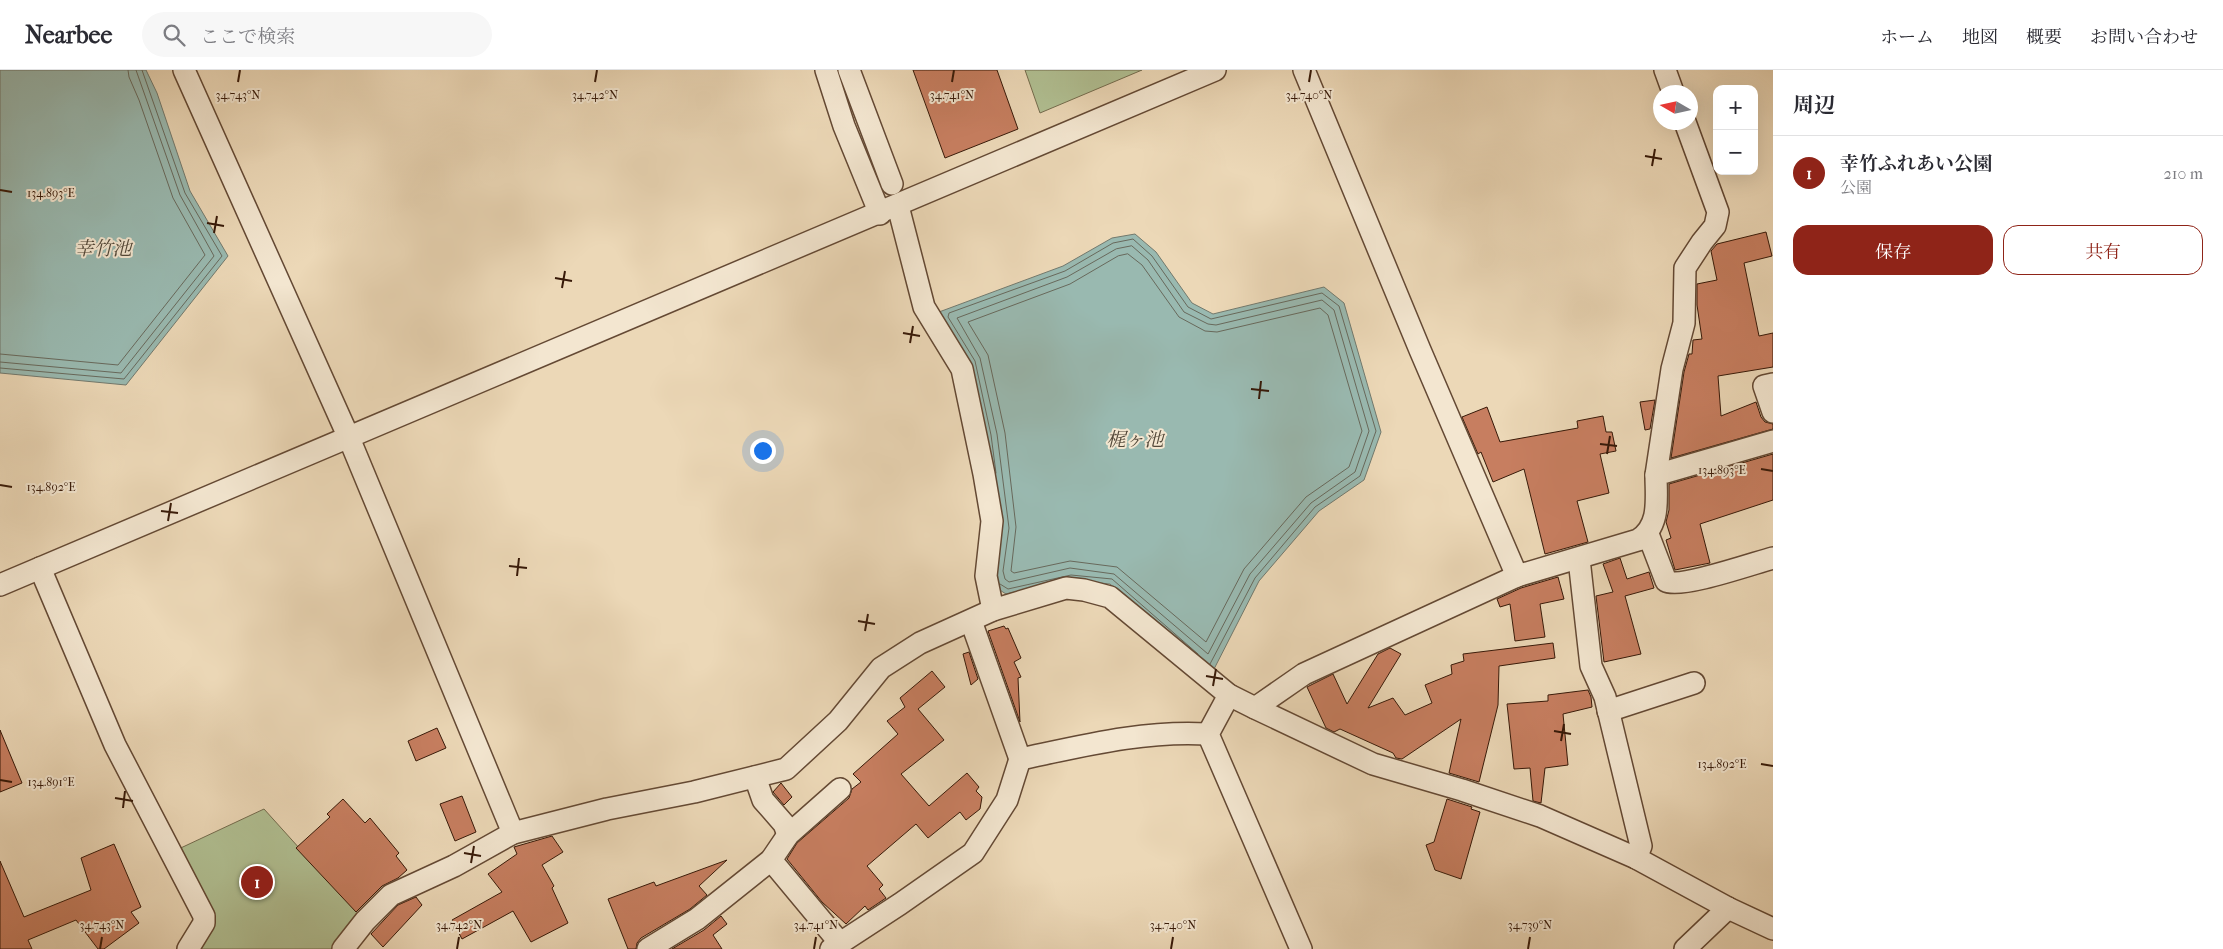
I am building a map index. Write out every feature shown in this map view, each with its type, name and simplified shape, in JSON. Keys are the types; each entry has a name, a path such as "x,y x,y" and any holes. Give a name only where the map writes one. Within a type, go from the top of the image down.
{"street":[{"path":"184,70 349,438 513,833"},
{"path":"826,70 844,126 889,210 924,307 962,369 992,521 986,576 993,610"},
{"path":"849,70 892,184"},
{"path":"0,585 889,210 1215,70"},
{"path":"1304,70 1518,576"},
{"path":"1665,70 1670,85"},
{"path":"1255,708 1304,674 1518,576 1638,540 1648,534 1655,520 1656,474 1672,369 1684,323 1686,268 1702,242 1715,226 1718,212 1687,130"},
{"path":"1773,384 1764,386 1773,412"},
{"path":"1656,474 1773,441"},
{"path":"1648,534 1666,581 1670,583 1689,582 1773,558"},
{"path":"1579,559 1592,666 1605,697 1641,846 1636,858"},
{"path":"40,568 115,746 204,916 204,923 188,949"},
{"path":"344,949 365,921 391,895 454,866 513,833 607,809 694,792 786,769 838,721 881,668 920,643 993,610 1066,588 1084,590 1110,597 1230,695 1255,708 1373,764 1462,790 1540,816 1636,858 1728,908 1773,929"},
{"path":"771,860 836,946 973,853 1007,800 1020,759 971,621"},
{"path":"1608,710 1694,683"},
{"path":"1208,734 1230,695"},
{"path":"1020,759 1124,737 1192,733 1208,734"},
{"path":"1208,734 1301,949"},
{"path":"755,777 763,800 784,824 788,835"},
{"path":"648,949 698,919 771,860 788,835 840,789"},
{"path":"1685,949 1728,908"}],"green space":[{"path":"1025,70 1142,70 1040,113"},
{"path":"264,809 365,921 343,949 188,949 204,916 170,853"}],"water":[{"name":"幸竹池","path":"0,70 146,70 157,93 190,191 228,256 126,385 0,373"},
{"name":"梶ヶ池","path":"1135,234 1156,252 1192,303 1213,314 1324,287 1344,303 1381,432 1364,480 1319,511 1259,581 1212,673 1110,584 1071,580 1006,594 995,587 998,529 939,312 1063,266 1112,238"}],"building":[{"path":"913,70 997,70 1018,129 945,158"},
{"path":"1766,232 1772,256 1744,263 1759,336 1773,333 1773,367 1718,376 1721,416 1756,402 1761,417 1765,422 1773,424 1773,429 1671,458 1684,372 1689,354 1692,354 1693,340 1702,339 1697,305 1697,284 1717,280 1711,251 1717,244"},
{"path":"1655,400 1650,429 1645,430 1640,402"},
{"path":"1487,407 1500,442 1578,428 1577,421 1603,416 1606,432 1612,432 1616,451 1600,454 1609,493 1577,501 1588,542 1545,554 1524,469 1493,482 1481,452 1478,454 1462,417"},
{"path":"1773,454 1773,500 1700,524 1710,563 1675,570 1666,540 1671,538 1666,522 1669,510 1669,484"},
{"path":"1620,558 1627,579 1649,572 1654,588 1625,596 1641,654 1604,662 1596,596 1613,592 1603,564"},
{"path":"1558,577 1564,599 1540,604 1545,637 1515,641 1510,604 1500,607 1497,599 1521,588"},
{"path":"1004,626 1006,629 1008,628 1021,658 1014,662 1021,677 1018,678 1020,722 988,631"},
{"path":"1553,643 1555,658 1499,666 1498,705 1479,782 1449,773 1461,719 1402,759 1396,758 1393,753 1340,729 1334,732 1326,728 1307,687 1333,674 1347,704 1378,654 1390,648 1401,654 1368,708 1393,698 1405,715 1432,703 1425,685 1452,674 1451,665 1464,661 1463,654"},
{"path":"969,652 978,679 971,685 963,654"},
{"path":"932,671 945,687 918,709 944,740 901,774 929,806 967,773 979,787 976,791 982,797 980,809 966,820 960,812 928,838 916,824 867,866 883,885 879,889 886,898 868,910 865,906 846,924 822,902 787,859 797,843 849,798 852,789 861,782 853,774 898,734 887,721 905,707 900,698"},
{"path":"1588,690 1592,707 1563,714 1568,765 1545,768 1541,803 1533,801 1530,768 1514,769 1507,704 1548,701 1548,695"},
{"path":"437,728 446,748 416,761 408,741"},
{"path":"0,730 22,783 0,792"},
{"path":"781,783 792,797 784,805 773,792"},
{"path":"462,796 476,832 455,841 440,804"},
{"path":"343,799 365,823 370,818 399,853 396,856 407,870 398,878 382,886 356,912 296,848 330,817 327,814"},
{"path":"1447,799 1472,807 1471,809 1480,812 1461,879 1435,870 1426,845 1434,842"},
{"path":"552,836 563,852 542,865 554,886 552,888 568,923 531,942 513,911 462,939 452,920 502,892 488,874 517,854 514,847"},
{"path":"114,844 141,907 131,912 139,923 104,949 98,949 76,920 28,940 32,949 0,949 0,861 24,917 91,890 81,858"},
{"path":"727,860 699,886 707,895 690,909 641,938 637,943 636,949 628,949 608,899 654,882 656,886"},
{"path":"416,897 422,905 383,947 371,934 398,905"},
{"path":"721,916 727,924 713,935 722,949 672,949 704,930"}],"place":[{"name":"幸竹ふれあい公園","path":"257,882"}]}
